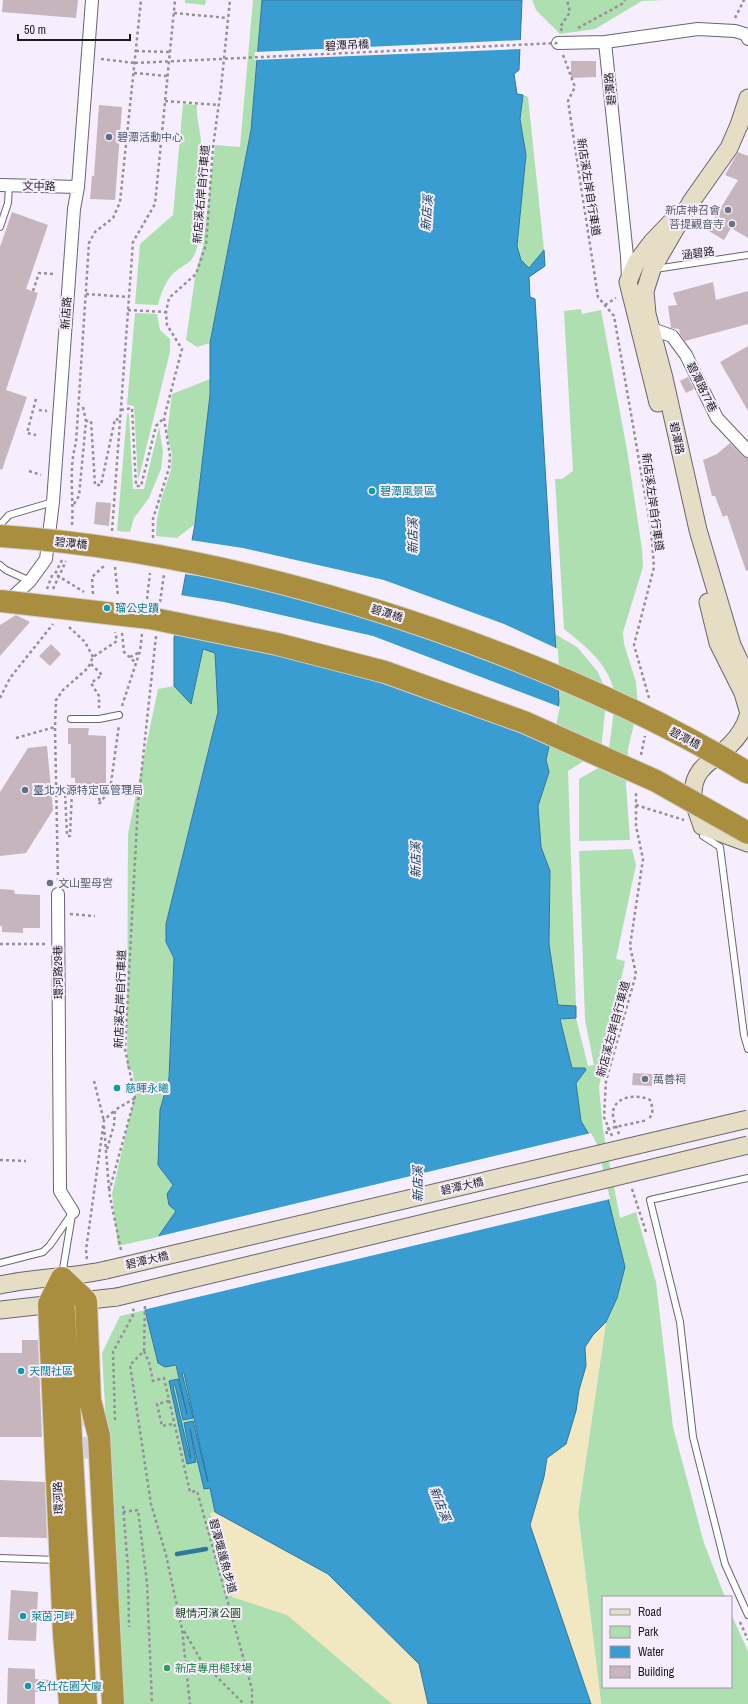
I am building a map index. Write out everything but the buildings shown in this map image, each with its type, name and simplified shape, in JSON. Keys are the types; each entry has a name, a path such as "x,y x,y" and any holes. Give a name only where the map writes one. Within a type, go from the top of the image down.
{"highway":[{"name":"碧潭橋","path":"0,536 89,545 176,560 281,582 398,616 530,664 631,709 748,773"},
{"path":"0,601 150,618 277,644 385,672 524,722 656,782 747,841"},
{"path":"62,1278 66,1302 99,1436 113,1704"},
{"path":"62,1278 66,1302 73,1701"},
{"name":"環河路","path":"66,1302 61,1560 64,1635 73,1701"},
{"path":"86,1465 97,1704"}],"main road":[{"name":"碧潭路","path":"748,98 739,125 728,148 691,202 652,269 645,291 647,314 652,329 698,530 732,645 748,679"},
{"name":"碧潭路","path":"691,202 652,242 636,263 628,282 718,643 743,693 748,710"},
{"path":"747,841 703,831 693,794 697,775 707,762 730,745 745,726 748,716"},
{"name":"碧潭大橋","path":"0,1285 18,1281 62,1278 90,1274 748,1119"},
{"path":"0,1310 117,1296 748,1145"}],"street":[{"name":"新店路","path":"0,608 30,581 46,559 53,502 74,209 78,187 89,58 92,0"},
{"path":"569,43 605,42 698,28 745,34 748,38"},
{"name":"碧潭路","path":"605,42 627,256 628,282"},
{"name":"文中路","path":"4,185 78,187"},
{"name":"碧潭路77巷","path":"652,329 672,336 686,355 717,418 748,452"},
{"name":"環河路29巷","path":"58,894 60,1191 73,1212"}],"lane":[{"path":"0,227 8,203 4,185"},
{"name":"涵碧路","path":"652,269 748,255"},
{"path":"0,525 9,515 53,502"},
{"path":"0,565 30,581"},
{"path":"71,719 99,719 119,714"},
{"path":"703,831 720,847 744,1035 748,1049"},
{"path":"748,1178 650,1200 680,1322 693,1437 725,1564 748,1615"},
{"path":"0,1263 43,1252 50,1246 73,1212"},
{"path":"62,1278 73,1212"},
{"path":"0,1558 61,1560"}],"path":[{"path":"83,408 86,421 79,496 74,505 71,495 73,452 76,443 89,243 95,232 113,218 120,202 141,0"},
{"path":"86,421 91,421 95,485 101,485 115,420 120,420 133,242 155,204 175,0"},
{"name":"新店溪右岸自行車道","path":"166,312 169,298 196,274 206,245 212,147 219,105 230,0"},
{"path":"568,0 570,12 560,27 569,43"},
{"path":"569,43 577,29 622,4 625,0"},
{"path":"728,31 744,0"},
{"path":"174,13 228,18"},
{"name":"碧潭吊橋","path":"89,58 135,63 569,43"},
{"name":"新店溪左岸自行車道","path":"569,43 575,87 568,101 598,297 614,316 651,529 654,567 634,645 651,706"},
{"path":"136,51 169,52"},
{"path":"134,73 168,76"},
{"path":"165,101 219,105"},
{"path":"33,291 39,273 54,274"},
{"path":"86,294 129,297"},
{"path":"604,305 618,297"},
{"path":"121,410 132,408 136,486 141,486 156,426 164,418 182,349 167,325 166,312 128,310"},
{"path":"36,399 27,433 36,435"},
{"path":"29,471 41,475"},
{"path":"146,604 150,572"},
{"path":"59,575 93,598"},
{"path":"0,698 2,691 10,678 58,618"},
{"path":"58,894 55,727 56,700 63,690 91,664 93,658 85,642 64,622"},
{"path":"57,792 65,792 67,836 70,836 72,790 100,790 100,804 110,790 119,729 119,714 140,652 143,628"},
{"path":"124,652 136,663"},
{"path":"130,657 140,652"},
{"name":"新店溪右岸自行車道","path":"122,1251 109,1192 135,1097 125,1049 138,804 153,659"},
{"path":"91,664 102,675 91,683 99,696"},
{"path":"16,738 55,727"},
{"path":"640,760 647,729"},
{"name":"新店溪左岸自行車道","path":"615,1144 604,1116 606,1080 636,974 630,946 643,859 636,826 636,783"},
{"path":"636,805 703,831"},
{"path":"58,912 95,916"},
{"path":"0,944 58,944"},
{"path":"94,1081 104,1120 109,1192"},
{"path":"607,1134 606,1129 612,1128 617,1127 623,1126 648,1120 652,1116 653,1108 650,1100 643,1096 634,1096 624,1098 616,1104 613,1112 616,1126 618,1133 620,1139"},
{"path":"90,1274 86,1250 104,1120 115,1110 135,1097"},
{"path":"107,1151 114,1125 115,1110"},
{"path":"0,1160 26,1161"},
{"path":"145,1300 144,1351 149,1362 153,1381 164,1378 169,1401 174,1424 162,1426 157,1404 169,1401"},
{"path":"113,1352 134,1313 133,1303"},
{"path":"144,1351 130,1365 151,1504 166,1555 182,1629 190,1704"},
{"name":"碧潭堰護魚步道","path":"174,1424 190,1492 197,1491 252,1689 252,1704"},
{"path":"123,1512 138,1510 147,1583 152,1704"},
{"path":"182,1629 202,1662 244,1704"}],"green space":[{"path":"185,0 206,0 205,5 185,3"},
{"path":"253,0 262,0 251,130 210,343 197,347 186,340 196,271 203,246 215,145 240,147"},
{"path":"532,0 666,0 642,1 595,29 560,34 536,10"},
{"path":"523,95 528,97 544,250 529,268 521,260 517,246 526,155 520,119"},
{"path":"183,104 197,105 201,141 203,194 200,234 197,247 192,259 169,278 162,291 158,305 135,304 140,244 173,215"},
{"path":"581,309 582,314 601,310 627,450 642,549 643,567 623,632 624,644 636,682 638,707 628,749 626,785 630,840 579,841 579,779 607,763 614,703 613,687 605,669 593,654 564,629 555,479 562,479 573,471 564,311"},
{"path":"135,313 157,314 160,330 170,339 170,352 138,481 134,406 127,405"},
{"path":"210,379 210,395 195,524 177,538 156,536 157,519 161,500 171,470 172,454 167,434 172,394"},
{"path":"127,413 129,414 133,489 144,489 159,427 163,451 161,469 149,498 134,518 130,532 117,531"},
{"path":"555,634 577,647 598,672 607,693 601,750 568,771 576,1006 558,1005 549,944 550,871 541,847 538,806 549,772 546,760 559,702"},
{"path":"203,649 215,653 218,712 166,924 166,942 174,958 169,1078 160,1110 176,1211 158,1237 118,1246 112,1194 135,1094 133,1072 127,1068 128,834 158,689 174,686 191,704"},
{"path":"632,849 636,865 616,959 625,961 599,1087 603,1130 620,1218 636,1212 656,1282 673,1427 704,1543 725,1596 602,1596 602,1688 732,1688 732,1616 748,1651 748,1704 601,1704 578,1513 606,1322 617,1298 595,1145 581,1121 576,1083 585,1068 572,1068 560,1019 576,1018 588,1066 594,1065 585,1020 579,851"},
{"name":"親情河濱公園","path":"145,1310 158,1363 176,1365 178,1374 184,1373 215,1512 428,1704 120,1704 120,1675 102,1353 120,1316"}],"sand":[{"path":"606,1322 578,1513 601,1704 591,1704 530,1525 544,1477 547,1458 566,1444 576,1411 579,1390 586,1366 585,1347 593,1335"},
{"path":"215,1512 328,1574 419,1664 428,1704 392,1704 287,1615 232,1597 210,1513"}],"water":[{"name":"新店溪","path":"262,0 522,0 519,70 514,74 517,94 523,95 520,119 526,155 517,246 521,260 529,268 544,250 545,266 529,277 530,297 535,299 559,702 546,760 549,772 538,806 541,847 550,871 549,944 558,1005 576,1006 576,1018 560,1019 572,1068 585,1068 586,1070 576,1083 581,1121 595,1145 625,1267 617,1298 606,1322 593,1335 585,1347 586,1366 579,1390 576,1411 566,1444 547,1458 544,1477 530,1525 591,1704 428,1704 419,1664 328,1574 215,1512 210,1488 204,1489 190,1429 196,1462 187,1464 169,1381 178,1379 187,1414 176,1365 165,1367 158,1363 145,1310 158,1237 176,1211 169,1205 167,1194 173,1185 158,1165 160,1110 169,1078 174,958 166,942 166,924 218,712 215,653 203,649 191,704 174,686 174,638 195,524 210,395 210,343 251,130","holes":["182,1373 184,1373 208,1482 193,1421 184,1423 190,1458 173,1386 175,1385 183,1420 193,1418"]}],"pier":[{"path":"522,40 522,49 254,60 255,52"},
{"path":"190,540 243,548 384,580 504,624 558,649 560,691 519,670 374,614 221,579 184,574"},
{"path":"180,595 224,602 373,636 560,707 552,743 421,694 237,643 173,633"},
{"path":"591,1133 597,1144 610,1199 143,1310 156,1237"}],"waterway":[{"path":"177,1554 206,1549"}],"tunnel":[{"path":"70,1306 74,1320 80,1358 87,1465"}],"place":[{"name":"碧潭活動中心","path":"109,137"},
{"name":"新店神召會","path":"728,210"},
{"name":"菩提觀音寺","path":"732,224"},
{"name":"碧潭風景區","path":"372,491"},
{"name":"瑠公史蹟","path":"107,608"},
{"name":"臺北水源特定區管理局","path":"25,790"},
{"name":"文山聖母宮","path":"50,883"},
{"name":"萬善祠","path":"645,1079"},
{"name":"慈暉永曦","path":"117,1088"},
{"name":"天闊社區","path":"21,1371"},
{"name":"萊茵河畔","path":"23,1616"},
{"name":"新店專用槌球場","path":"167,1668"},
{"name":"名仕花園大廈","path":"28,1686"}]}
